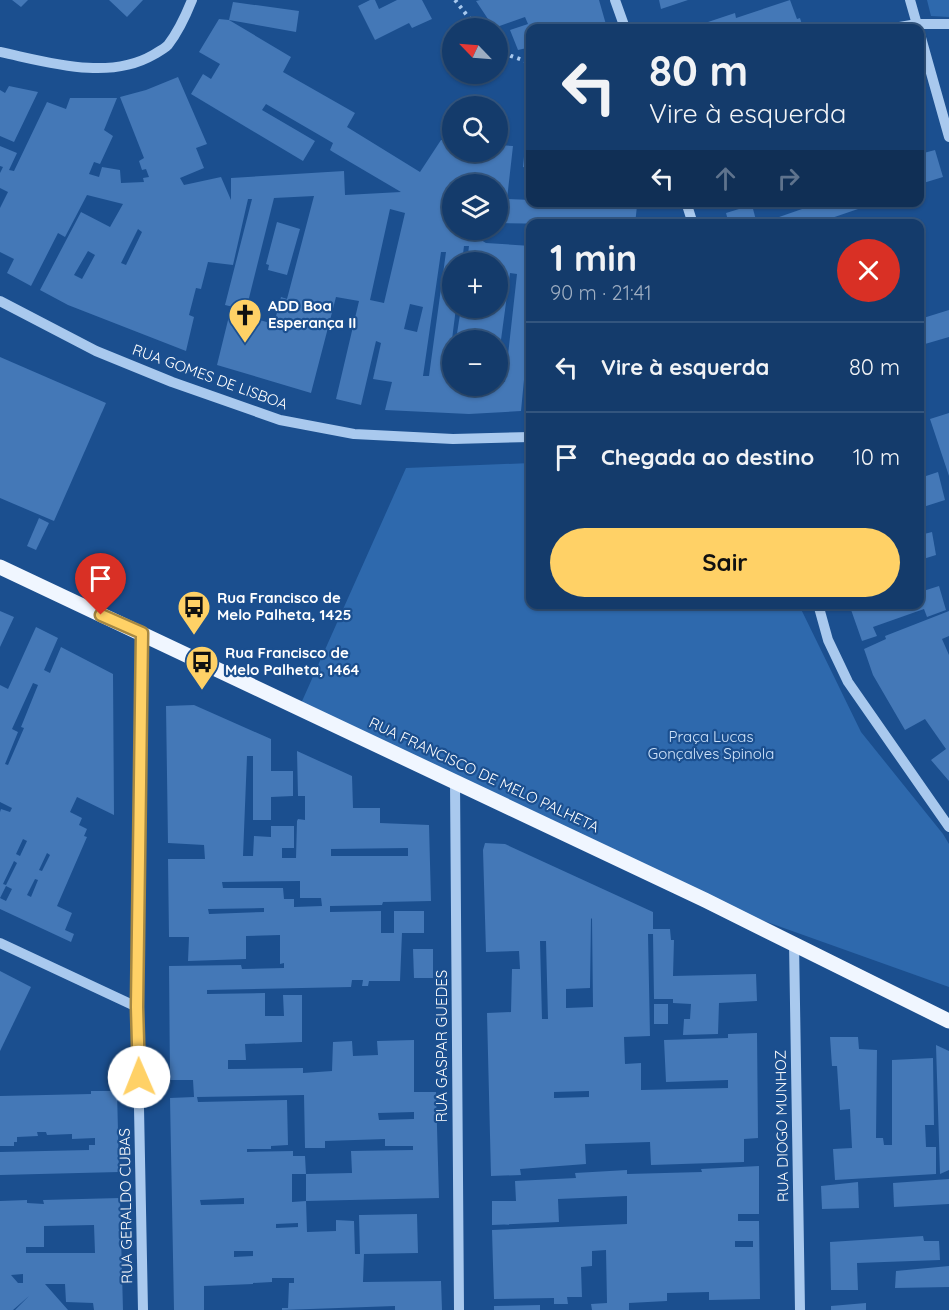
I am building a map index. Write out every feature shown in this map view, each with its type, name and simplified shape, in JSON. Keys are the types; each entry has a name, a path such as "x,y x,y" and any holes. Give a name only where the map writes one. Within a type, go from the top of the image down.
{"main road":[{"name":"RUA FRANCISCO DE MELO PALHETA","path":"0,567 794,942 949,1021"}],"street":[{"path":"0,52 85,68 120,67 143,60 167,47 183,21 192,0"},
{"path":"615,0 624,24"},
{"path":"910,0 917,24"},
{"path":"924,28 949,24"},
{"path":"924,50 949,136"},
{"name":"RUA GOMES DE LISBOA","path":"0,301 96,351 172,382 280,420 354,434 453,439 526,437"},
{"path":"819,609 828,640 848,682 949,827"},
{"name":"RUA GERALDO CUBAS","path":"142,633 137,1007 143,1310"},
{"name":"RUA GASPAR GUEDES","path":"455,782 459,1310"},
{"name":"RUA DIOGO MUNHOZ","path":"794,942 801,1310"},
{"path":"0,943 137,1007"}],"path":[{"path":"455,0 469,18"},
{"path":"508,54 526,61"}],"green space":[{"path":"927,0 949,0 949,17 931,16"},
{"name":"Praça Lucas Gonçalves Spinola","path":"526,463 526,609 801,609 861,732 949,844 949,987 705,900 299,708 406,468"}],"building":[{"path":"12,0 28,0 21,7"},
{"path":"109,0 143,0 127,17"},
{"path":"375,0 379,9 397,0 422,0 432,19 412,28 409,23 375,40 358,6"},
{"path":"599,0 606,24 528,24 525,17 508,23 508,18 487,18 476,1"},
{"path":"659,0 688,0 661,9"},
{"path":"790,0 797,19 800,18 802,24 702,24 735,13 736,18"},
{"path":"233,2 299,11 296,32 229,20"},
{"path":"219,19 229,20 291,57 283,72 355,113 347,127 420,172 441,140 442,162 508,162 508,146 513,146 508,190 508,174 442,174 442,240 481,240 486,243 526,246 526,359 521,411 469,414 385,410 392,382 373,379 381,343 376,341 361,405 336,399 359,301 336,297 311,393 217,365 230,312 274,324 281,297 287,299 314,196 274,198 246,310 225,305 252,199 248,199 233,265 208,262 201,289 196,288 189,315 194,317 186,351 68,305 40,290 81,212 110,227 123,204 87,195 65,237 58,233 31,286 7,273 14,259 0,252 0,208 8,192 0,188 0,173 3,167 0,166 0,146 17,153 9,170 14,171 47,102 66,109 70,98 117,98 104,130 113,136 100,164 94,162 89,174 99,177 102,167 120,170 121,183 144,182 143,178 149,177 146,169 142,170 139,161 144,158 120,97 146,90 178,77 207,144 196,148 204,168 180,178 184,185 221,177 231,200 231,178 344,171 345,195 401,192 330,150 333,143 266,104 262,110 315,141 303,161 191,94 203,74 211,79 220,64 199,52","holes":["390,209 405,213 384,303 370,300","138,229 142,232 126,265 121,263","464,246 469,246 468,252 508,252 508,288 510,273 517,274 508,355 508,396 442,396 442,330 453,330 455,318 442,318 442,281 429,376 423,376 441,252 463,252","88,251 95,255 82,279 74,275","410,304 423,307 417,332 404,329"]},
{"path":"526,25 526,48 518,50 510,30"},
{"path":"9,86 38,92 14,142 0,136 0,90 5,93"},
{"path":"525,147 526,167 523,167"},
{"path":"935,150 943,177 924,183 924,153"},
{"path":"508,199 526,200 526,207 637,207 636,219 526,219 526,223 508,223"},
{"path":"753,207 756,219 728,219 726,213"},
{"path":"808,207 861,208 829,219 773,219"},
{"path":"277,222 300,229 287,275 268,270 269,265 266,264"},
{"path":"949,310 949,337 925,344 924,318"},
{"path":"459,318 504,318 502,330 458,330"},
{"path":"0,357 106,403 54,521 0,498"},
{"path":"949,413 949,476 930,419"},
{"path":"938,472 945,500 924,507 924,477"},
{"path":"39,518 49,523 36,550 27,546"},
{"path":"932,532 936,555 924,559 924,534"},
{"path":"939,586 946,610 927,617 924,609 924,591"},
{"path":"851,609 924,609 873,627 877,636 862,641"},
{"path":"0,611 14,617 0,647"},
{"path":"949,611 949,636 942,639 949,655 949,781 931,760 946,749 925,719 905,730 873,675 864,649 886,639 885,636"},
{"path":"36,627 58,638 44,670 50,673 61,647 113,674 114,815 77,797 70,812 82,818 79,825 87,829 84,836 87,837 57,906 72,913 65,930 74,934 71,942 0,909 0,898 0,812 1,809 10,812 12,808 0,802 0,685 8,689","holes":["33,683 38,685 21,727 24,728 8,765 5,764 18,732 12,729","23,839 27,841 20,856 16,854","47,853 50,855 42,871 39,870","14,861 17,863 6,885 3,884","35,879 38,880 31,897 27,895","6,886 12,889 6,901 0,898"]},
{"path":"194,705 271,739 271,771 293,771 293,796 271,797 271,820 253,820 253,756 247,756 243,856 253,856 254,836 271,837 271,826 294,826 294,848 282,848 282,858 296,858 297,821 298,819 305,820 305,796 298,796 297,751 352,776 353,808 380,808 380,823 429,825 431,901 330,906 330,912 381,911 381,933 394,933 394,911 424,911 424,933 402,933 400,981 369,981 368,986 362,986 363,980 352,980 351,987 207,990 207,994 265,993 265,1016 284,1016 283,995 302,995 302,1042 245,1044 246,1060 228,1060 228,1069 303,1068 303,1073 332,1071 333,1042 352,1041 353,1056 378,1055 377,1041 414,1040 414,1092 436,1092 439,1198 306,1201 307,1232 336,1231 336,1220 354,1221 355,1254 360,1254 359,1215 417,1214 418,1253 364,1254 363,1282 441,1281 442,1310 395,1310 395,1306 282,1310 282,1308 288,1308 289,1283 294,1283 294,1278 272,1278 272,1282 204,1286 204,1310 174,1310 170,1098 194,1097 193,1080 170,1080 169,966 241,965 242,969 284,968 284,963 280,964 280,935 246,936 246,959 188,961 189,937 169,937 168,859 205,859 204,845 168,843 166,706","holes":["408,848 408,856 331,856 331,849","300,881 300,898 321,898 322,906 294,907 294,899 284,899 283,888 223,888 222,882","264,908 264,912 209,914 208,909","304,1095 305,1148 325,1148 325,1141 385,1139 385,1146 413,1146 413,1150 351,1151 352,1173 306,1174 305,1156 293,1156 293,1151 247,1152 247,1149 271,1149 271,1146 288,1145 287,1100 198,1102 197,1097","414,1112 414,1119 379,1120 378,1113","292,1174 306,1174 306,1201 292,1202","244,1198 244,1204 201,1205 200,1200","298,1223 298,1227 276,1228 276,1224","234,1251 253,1251 253,1256 234,1257"]},
{"path":"485,843 505,844 653,912 653,929 670,929 671,940 674,940 673,976 756,974 757,1001 719,1003 718,1034 683,1035 684,1019 690,1019 691,1004 673,1003 673,999 654,999 653,934 648,934 650,1036 624,1037 625,1064 641,1063 641,1090 728,1088 728,1080 666,1082 664,1040 728,1038 728,1034 757,1033 758,1138 744,1139 744,1162 651,1165 650,1142 585,1144 586,1164 520,1169 521,1175 491,1176 487,1013 511,1012 512,969 520,969 519,951 486,952 483,850","holes":["591,918 593,1007 566,1008 566,989 590,988","540,941 546,941 548,1019 542,1019","589,1091 589,1097 554,1098 554,1092"]},
{"path":"413,949 433,949 433,978 414,978"},
{"path":"0,971 31,987 0,1051"},
{"path":"654,1004 668,1004 668,1024 654,1024"},
{"path":"830,1037 858,1037 859,1049 877,1050 876,1138 883,1138 884,1145 892,1145 892,1060 933,1058 934,1125 925,1125 926,1147 936,1147 936,1174 835,1180 833,1149 852,1148 850,1109 840,1110 837,1066 832,1066"},
{"path":"936,1045 949,1051 949,1170 940,1174"},
{"path":"91,1091 117,1091 119,1172 0,1175 0,1152 89,1150 89,1145 95,1145 95,1138 72,1139 72,1134 47,1135 46,1132 37,1132 38,1136 17,1137 14,1146 0,1146 0,1096 91,1094"},
{"path":"759,1166 759,1214 738,1214 738,1221 759,1221 760,1299 709,1300 709,1292 667,1293 667,1301 629,1303 629,1310 592,1310 591,1304 607,1303 606,1250 592,1251 592,1266 581,1267 582,1297 567,1297 568,1304 554,1304 554,1298 494,1299 492,1230 627,1224 627,1196 558,1199 559,1222 492,1225 492,1201 516,1201 515,1181 576,1178 575,1173 627,1170 627,1174 702,1172 701,1169","holes":["735,1241 753,1241 753,1247 735,1247"]},
{"path":"949,1179 949,1204 894,1207 893,1183"},
{"path":"858,1182 859,1208 822,1209 821,1186"},
{"path":"120,1198 123,1310 94,1310 93,1303 66,1302 65,1284 45,1284 68,1310 15,1310 29,1296 13,1310 0,1310 0,1201 27,1200 27,1203 44,1204 43,1200","holes":["94,1225 95,1253 26,1253 26,1247 44,1247 44,1226","23,1274 23,1283 18,1283 11,1275"]},
{"path":"923,1236 924,1241 939,1241 940,1260 857,1263 858,1290 831,1290 830,1242"},
{"path":"949,1266 949,1287 895,1288 896,1271"},
{"path":"866,1303 866,1310 831,1310 831,1306"},
{"path":"540,1305 540,1310 494,1310 494,1306"}],"place":[{"name":"ADD Boa Esperança II","path":"245,344"},
{"name":"Rua Francisco de Melo Palheta, 1425","path":"194,636"},
{"name":"Rua Francisco de Melo Palheta, 1464","path":"202,691"}],"route":[{"path":"101,615 142,633 137,1007 139,1077"}]}
